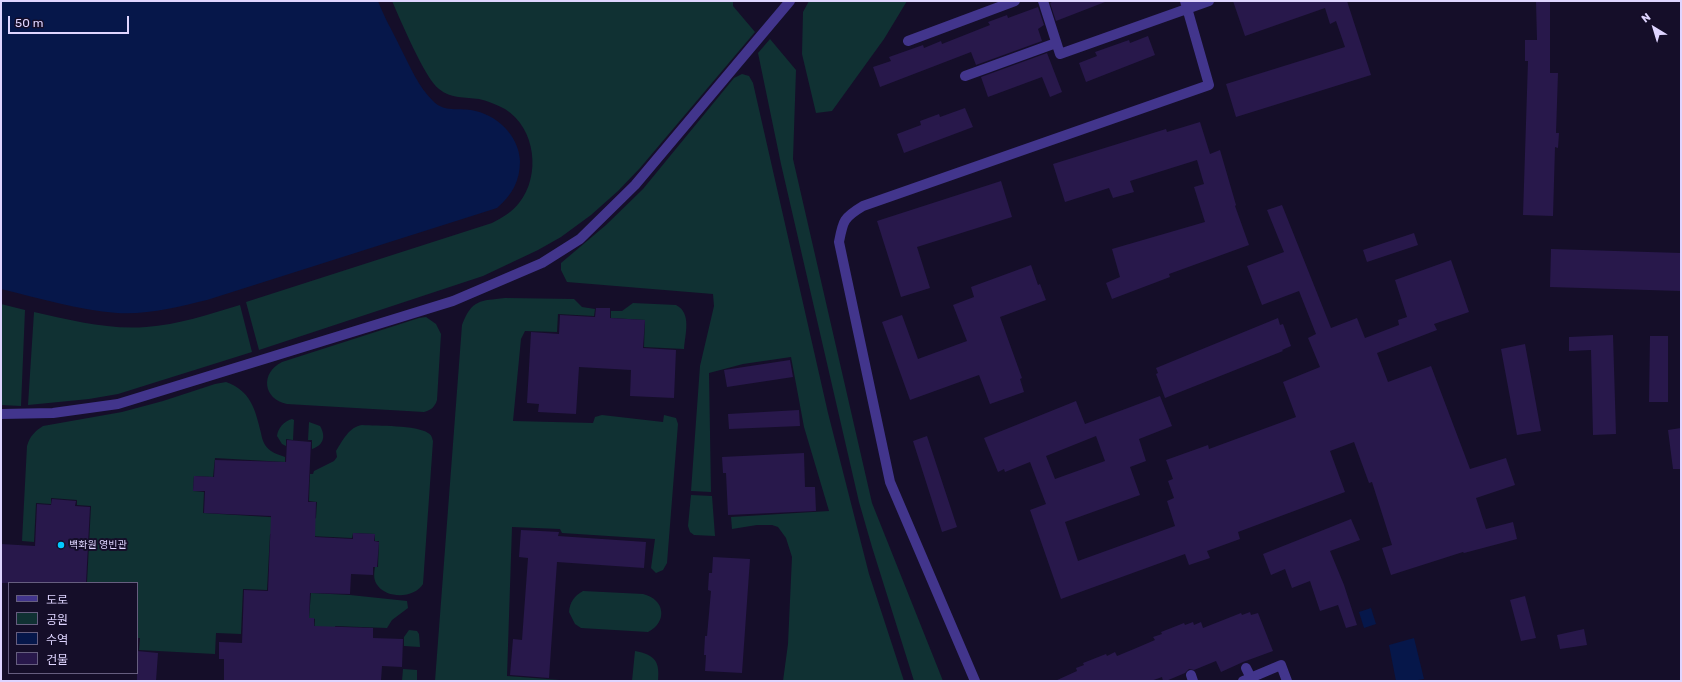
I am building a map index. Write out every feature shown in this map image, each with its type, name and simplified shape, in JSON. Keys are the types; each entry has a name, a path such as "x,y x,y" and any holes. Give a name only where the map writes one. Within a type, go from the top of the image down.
{"street":[{"path":"1,414 53,412 118,404 453,301 542,263 580,239 636,185 790,1"},
{"path":"908,40 1015,1"},
{"path":"1043,1 1060,54 1186,5 1209,1"},
{"path":"975,681 890,482 839,242 842,223 850,214 863,206 1209,85 1186,5"},
{"path":"965,76 1056,43"},
{"path":"1246,676 1281,665 1288,681"}],"green space":[{"path":"392,1 733,1 733,6 755,32 640,168 618,191 591,215 561,237 538,250 483,276 259,350 246,302 492,223 513,209 526,192 530,180 532,153 529,140 523,128 515,117 499,106 479,99 453,96 439,89 433,83 420,62"},
{"path":"809,1 907,1 884,39 832,111 816,113 802,54 803,12"},
{"path":"770,39 796,70 793,159 872,503 943,681 914,681 859,502 781,164 758,53"},
{"path":"742,74 749,76 753,83 828,413 869,574 904,681 783,681 788,644 792,557 786,538 778,527 772,525 757,525 732,529 731,517 829,511 804,427 791,357 743,364 709,373 711,492 691,491 700,366 714,306 713,294 567,282 561,270 561,263 606,225 643,189 734,78"},
{"path":"505,298 574,299 582,307 595,309 594,316 558,314 557,332 525,331 521,339 513,421 593,423 595,417 602,415 663,422 664,415 676,418 678,424 667,563 663,570 656,573 651,568 655,539 562,533 560,529 512,527 507,676 573,681 435,681 462,325 469,310 473,306 483,301"},
{"path":"633,303 676,305 681,309 686,318 684,349 644,347 645,320 611,318 611,311 622,311"},
{"path":"1,304 25,310 21,406 1,405"},
{"path":"240,305 252,352 118,394 89,399 28,405 34,312 90,324 132,328 182,322"},
{"path":"426,317 436,324 441,334 437,400 434,406 429,410 424,412 287,404 273,397 269,391 267,385 270,372 282,362"},
{"path":"226,382 241,390 251,402 264,443 274,453 285,457 285,462 215,458 213,477 194,476 193,491 204,492 203,513 285,518 284,535 270,534 267,590 243,589 241,634 216,633 215,654 139,650 138,582 87,582 91,506 77,505 77,500 51,498 51,504 36,503 34,542 22,541 27,446 33,434 43,426 122,412 163,401 215,384"},
{"path":"292,419 294,420 293,440 286,439 286,446 282,444 277,436 284,423"},
{"path":"309,422 320,426 323,433 323,440 321,443 312,449 312,440 308,440"},
{"path":"357,426 396,426 423,430 432,437 433,441 423,584 419,589 408,594 395,595 388,593 376,584 374,575 375,567 378,567 379,541 375,541 375,534 353,533 352,538 311,536 312,519 316,518 317,502 309,501 310,474 313,474 314,471 334,461 337,457 336,451 350,431"},
{"path":"691,495 712,496 715,536 694,535 690,532 688,526"},
{"path":"583,591 643,594 656,601 660,606 661,617 659,623 648,632 581,628 575,624 569,612 570,605 573,600"},
{"path":"311,593 350,595 407,601 408,608 392,620 387,628 335,626 334,657 313,652 315,619 309,618"},
{"path":"409,630 417,631 419,634 420,647 404,646 404,637"},
{"path":"635,651 652,657 655,660 658,668 658,681 632,681"},
{"path":"403,669 417,670 417,681 402,681"}],"water":[{"path":"1,1 378,1 415,76 423,90 434,102 447,108 480,112 497,121 511,134 519,152 520,168 517,181 511,193 497,208 207,300 174,308 140,313 117,313 59,303 1,289"},
{"path":"1371,608 1376,624 1364,628 1359,612"},
{"path":"1414,638 1424,679 1396,681 1389,645"}],"building":[{"path":"1054,1 1105,2 1056,21 1050,3"},
{"path":"1233,1 1347,1 1371,75 1236,117 1226,84 1345,47 1336,21 1330,24 1325,8 1245,36"},
{"path":"1536,1 1550,1 1550,73 1558,73 1556,133 1559,133 1558,148 1555,147 1553,216 1523,215 1528,61 1525,61 1525,40 1537,40"},
{"path":"1038,7 1044,25 1038,29 1042,41 976,65 971,52 880,87 873,67 891,61 889,57 923,45 924,48 941,41 942,44 990,25 988,22 1007,15 1008,18"},
{"path":"1148,36 1155,55 1086,82 1079,63 1097,56 1095,52 1129,40 1130,43"},
{"path":"1047,53 1062,92 1050,97 1042,77 988,97 981,77"},
{"path":"965,108 973,127 904,153 897,134 921,125 920,121 939,114 940,117"},
{"path":"1200,122 1210,154 1220,150 1236,205 1235,206 1249,245 1169,274 1170,277 1112,299 1106,283 1120,277 1112,249 1205,222 1194,187 1204,184 1197,160 1130,181 1134,192 1113,198 1109,188 1065,202 1053,164 1166,129 1167,132"},
{"path":"1001,181 1012,217 917,247 930,288 901,297 877,221"},
{"path":"1282,205 1331,328 1357,318 1365,338 1399,325 1398,320 1407,317 1395,280 1451,260 1469,312 1434,324 1437,330 1377,353 1388,382 1431,366 1470,469 1506,458 1515,485 1476,498 1486,529 1513,522 1517,539 1464,553 1463,552 1391,575 1382,548 1392,545 1372,482 1369,483 1354,442 1330,451 1345,492 1238,532 1240,539 1207,551 1210,558 1189,565 1185,554 1061,599 1030,510 1046,504 1030,462 1005,472 1004,469 998,472 984,438 1076,401 1085,424 1160,396 1172,426 1139,439 1146,461 1130,467 1140,495 1065,522 1078,561 1175,526 1167,501 1174,498 1168,481 1173,479 1166,460 1208,445 1209,449 1296,417 1283,382 1320,367 1308,338 1316,334 1299,291 1262,305 1247,266 1284,252 1267,210","holes":["1096,436 1105,461 1055,479 1046,456"]},
{"path":"1414,233 1418,245 1367,262 1363,250"},
{"path":"1551,249 1681,253 1681,291 1550,287"},
{"path":"1031,265 1038,285 1040,284 1046,300 1000,317 1022,378 1020,379 1024,392 990,404 979,375 910,400 882,322 902,315 918,359 967,341 953,305 974,297 971,287"},
{"path":"596,308 610,308 610,318 645,320 643,348 676,350 674,398 630,396 631,370 579,367 576,414 538,412 539,404 527,403 531,332 559,334 560,315 595,317"},
{"path":"1278,318 1280,325 1283,324 1291,346 1282,350 1283,351 1165,398 1156,374 1158,373 1156,368"},
{"path":"1613,335 1616,434 1593,435 1591,350 1569,351 1569,337"},
{"path":"1650,336 1668,336 1668,402 1649,402"},
{"path":"1525,344 1541,431 1517,435 1501,349"},
{"path":"790,360 793,377 727,387 724,370"},
{"path":"799,410 800,426 729,429 728,414"},
{"path":"1681,428 1681,469 1673,469 1668,430"},
{"path":"927,436 957,527 942,532 913,441"},
{"path":"287,440 311,442 308,502 316,502 315,537 353,539 353,533 375,534 374,541 379,542 377,567 373,567 373,575 351,574 350,594 310,593 309,618 314,618 314,626 373,628 373,638 403,639 402,667 382,666 381,681 224,680 224,659 219,659 219,642 242,643 244,590 268,591 271,516 204,513 205,491 193,491 194,476 214,477 215,460 286,462"},
{"path":"804,453 805,487 815,487 816,511 728,515 726,473 723,473 722,457"},
{"name":"백화원 영빈관","path":"52,499 76,501 75,506 90,507 86,582 1,583 1,544 35,546 37,504 51,505"},
{"path":"1351,519 1360,540 1330,551 1344,585 1357,625 1346,628 1338,605 1320,611 1310,581 1292,588 1285,569 1271,575 1263,554"},
{"path":"521,530 559,532 558,536 646,542 644,568 557,562 549,678 510,675 513,639 522,640 528,558 519,557"},
{"path":"713,557 750,559 742,673 705,671 705,636 707,636 711,591 708,590 709,573 712,573"},
{"path":"1525,596 1536,638 1521,641 1510,600"},
{"path":"1250,612 1251,615 1258,613 1273,651 1221,672 1216,661 1194,670 1189,669 1185,673 1166,681 1163,681 1162,677 1151,681 1055,681 1077,671 1076,668 1084,665 1083,663 1115,652 1117,656 1155,640 1153,637 1162,634 1161,632 1184,623 1185,625 1193,622 1194,625 1201,622 1203,628 1241,613 1242,615"},
{"path":"1584,629 1587,645 1560,649 1557,635"},
{"path":"138,651 158,653 156,681 137,681"}],"place":[{"name":"백화원 영빈관","path":"61,545"}]}
